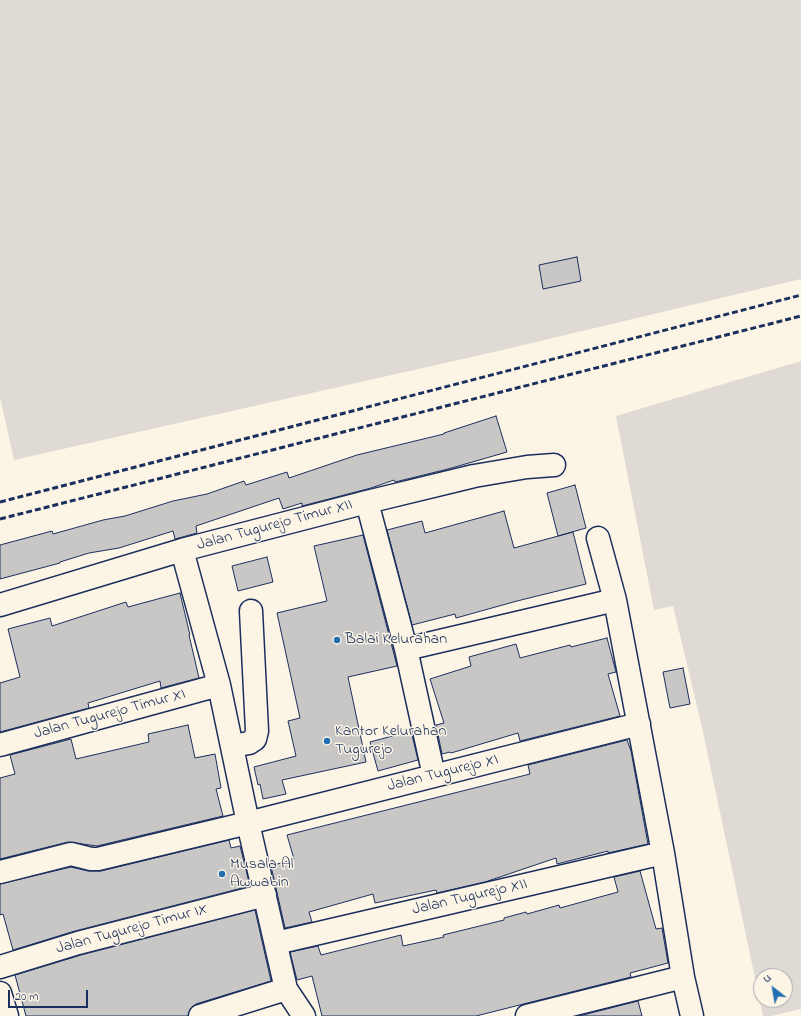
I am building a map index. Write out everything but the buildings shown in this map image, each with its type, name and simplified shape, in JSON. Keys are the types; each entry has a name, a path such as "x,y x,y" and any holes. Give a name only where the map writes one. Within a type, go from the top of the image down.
{"street":[{"name":"Jalan Tugurejo Timur XII","path":"0,605 182,550 367,502 474,476 527,467 554,465"},
{"path":"367,502 406,649 434,776"},
{"path":"598,538 615,600 663,852 683,977 692,1016"},
{"path":"182,550 219,685 248,823 286,988 304,1016"},
{"path":"406,649 615,600"},
{"path":"232,746 249,743 255,739 257,731 251,611"},
{"name":"Jalan Tugurejo Timur XI","path":"0,745 219,685"},
{"name":"Jalan Tugurejo XI","path":"0,872 71,854 91,859 98,858 248,823 639,724"},
{"name":"Jalan Tugurejo XII","path":"276,943 663,852"},
{"name":"Jalan Tugurejo Timur IX","path":"0,967 78,944 265,895"},
{"path":"527,1016 683,977"},
{"path":"200,1016 286,988"},
{"path":"0,993 7,1016"}],"shaded area":[{"path":"0,0 801,0 801,279 494,352 14,460 0,397"},
{"path":"801,361 801,1009 771,1016 763,1016 761,1008 793,1008 793,968 753,969 702,727 673,606 654,610 616,416"}],"railway":[{"path":"0,502 801,295"},
{"path":"0,519 801,316"}],"place":[{"name":"Balai Kelurahan","path":"337,640"},
{"name":"Kantor Kelurahan Tugurejo","path":"327,741"},
{"name":"Musala Al Awwabin","path":"222,874"}]}
